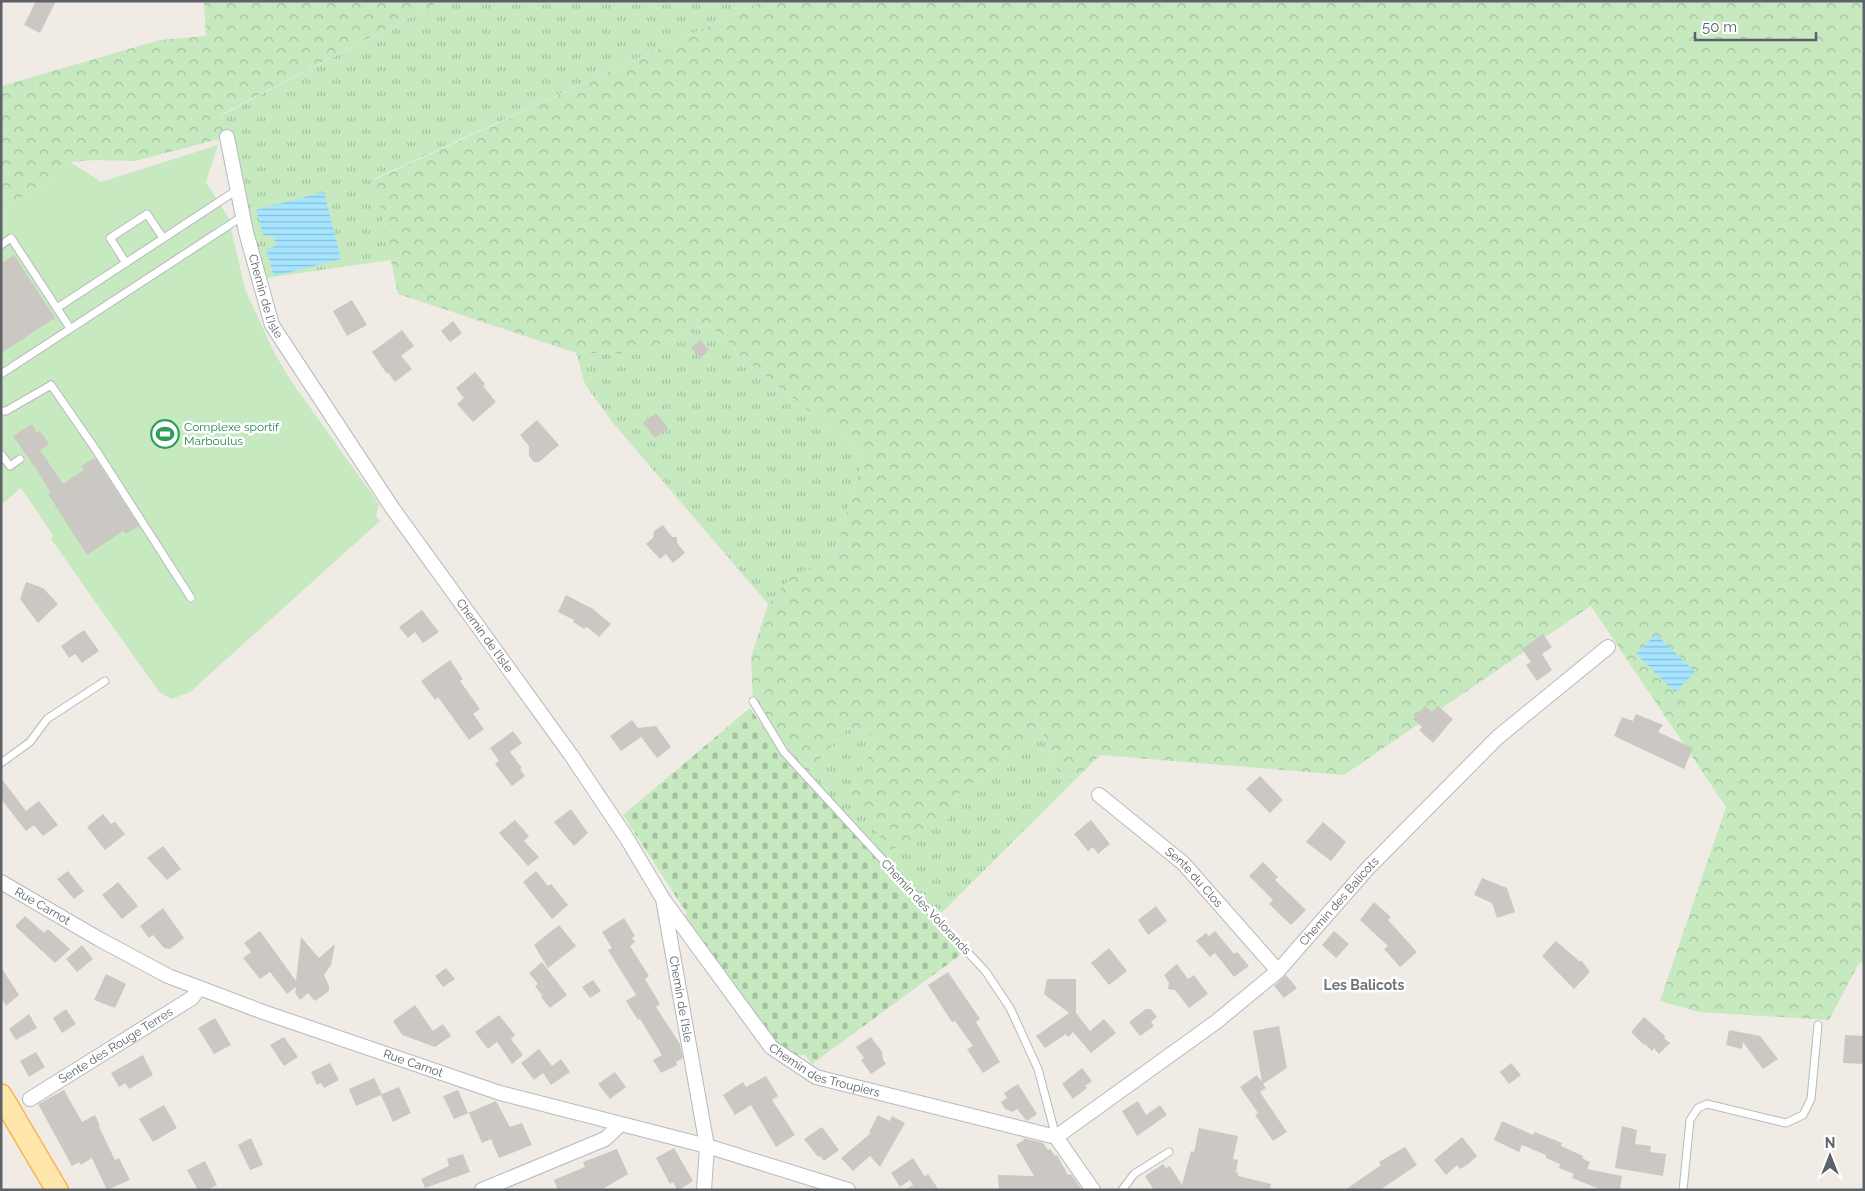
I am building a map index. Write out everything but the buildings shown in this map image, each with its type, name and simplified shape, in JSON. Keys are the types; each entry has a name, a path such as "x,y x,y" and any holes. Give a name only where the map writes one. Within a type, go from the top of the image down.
{"main road":[{"path":"1,1095 57,1190"}],"street":[{"name":"Chemin de l’Isle","path":"227,137 243,216 272,325 393,509 571,755 626,837 663,899 707,1146 704,1190"},
{"name":"Chemin des Balicots","path":"1056,1137 1216,1022 1278,971 1368,868 1498,737 1608,647"},
{"name":"Sente du Clos","path":"1099,795 1183,863 1278,971"},
{"name":"Rue Carnot","path":"1,882 99,940 168,976 271,1015 500,1093 707,1146 848,1190"},
{"name":"Chemin des Troupiers","path":"663,899 771,1047 816,1077 1056,1137"},
{"name":"Sente des Rouge Terres","path":"30,1099 192,998 199,988"},
{"path":"482,1190 605,1139 620,1125"},
{"path":"1056,1137 1093,1190"}],"lane":[{"path":"57,308 237,190"},
{"path":"126,262 110,238 147,214 163,238"},
{"path":"1,374 243,216"},
{"path":"1,245 11,238 70,328"},
{"path":"1,411 6,411 51,385 96,450 191,598"},
{"path":"1,454 10,466 20,459"},
{"path":"1,762 30,742 47,719 105,681"},
{"name":"Chemin des Volorands","path":"754,701 784,752 986,972 1010,1008 1038,1069 1056,1137"},
{"path":"1683,1190 1690,1120 1698,1108 1707,1104 1786,1124 1803,1115 1811,1099 1818,1025"},
{"path":"1122,1190 1134,1174 1169,1152"}],"green space":[{"path":"204,1 441,1 222,114 227,137 135,161 96,160 70,162 78,167 1,208 1,86 160,40 206,36"},
{"path":"441,1 763,1 374,179 391,260 259,279 237,190 222,115"},
{"path":"763,1 1864,1 1864,964 1859,963 1829,1020 1699,1012 1660,1001 1726,807 1591,606 1344,775 1100,755 1073,782 1057,770 1039,724 1001,761 959,794 947,822 906,844 889,850 849,794 878,738 848,728 805,776 788,757 753,701 751,657 768,604 792,576 834,557 864,455 737,353 734,347 708,324 638,354 576,353 398,294 374,180"},
{"name":"Complexe sportif Marboulus","path":"218,145 206,182 230,220 245,289 275,354 291,381 379,504 376,516 380,521 190,692 172,699 159,692 51,539 53,535 21,488 1,505 1,208 78,167 101,182"},
{"path":"708,324 734,347 737,353 864,455 834,557 793,576 768,604 613,423 585,384 576,353 638,354"},
{"path":"750,708 784,758 963,953 812,1064 804,1054 793,1055 777,1045 685,920 686,912 623,815"},
{"path":"1039,724 1057,770 1073,782 936,918 805,776 848,728 878,738 849,794 947,822 959,794 1001,761"}],"water":[{"path":"324,192 341,259 274,276 266,249 276,246 274,237 263,235 256,210"},
{"path":"1656,634 1695,672 1675,692 1636,654"}],"place":[{"name":"Complexe sportif Marboulus","path":"165,434"}],"district":[{"name":"Les Balicots","path":"1364,985"}]}
